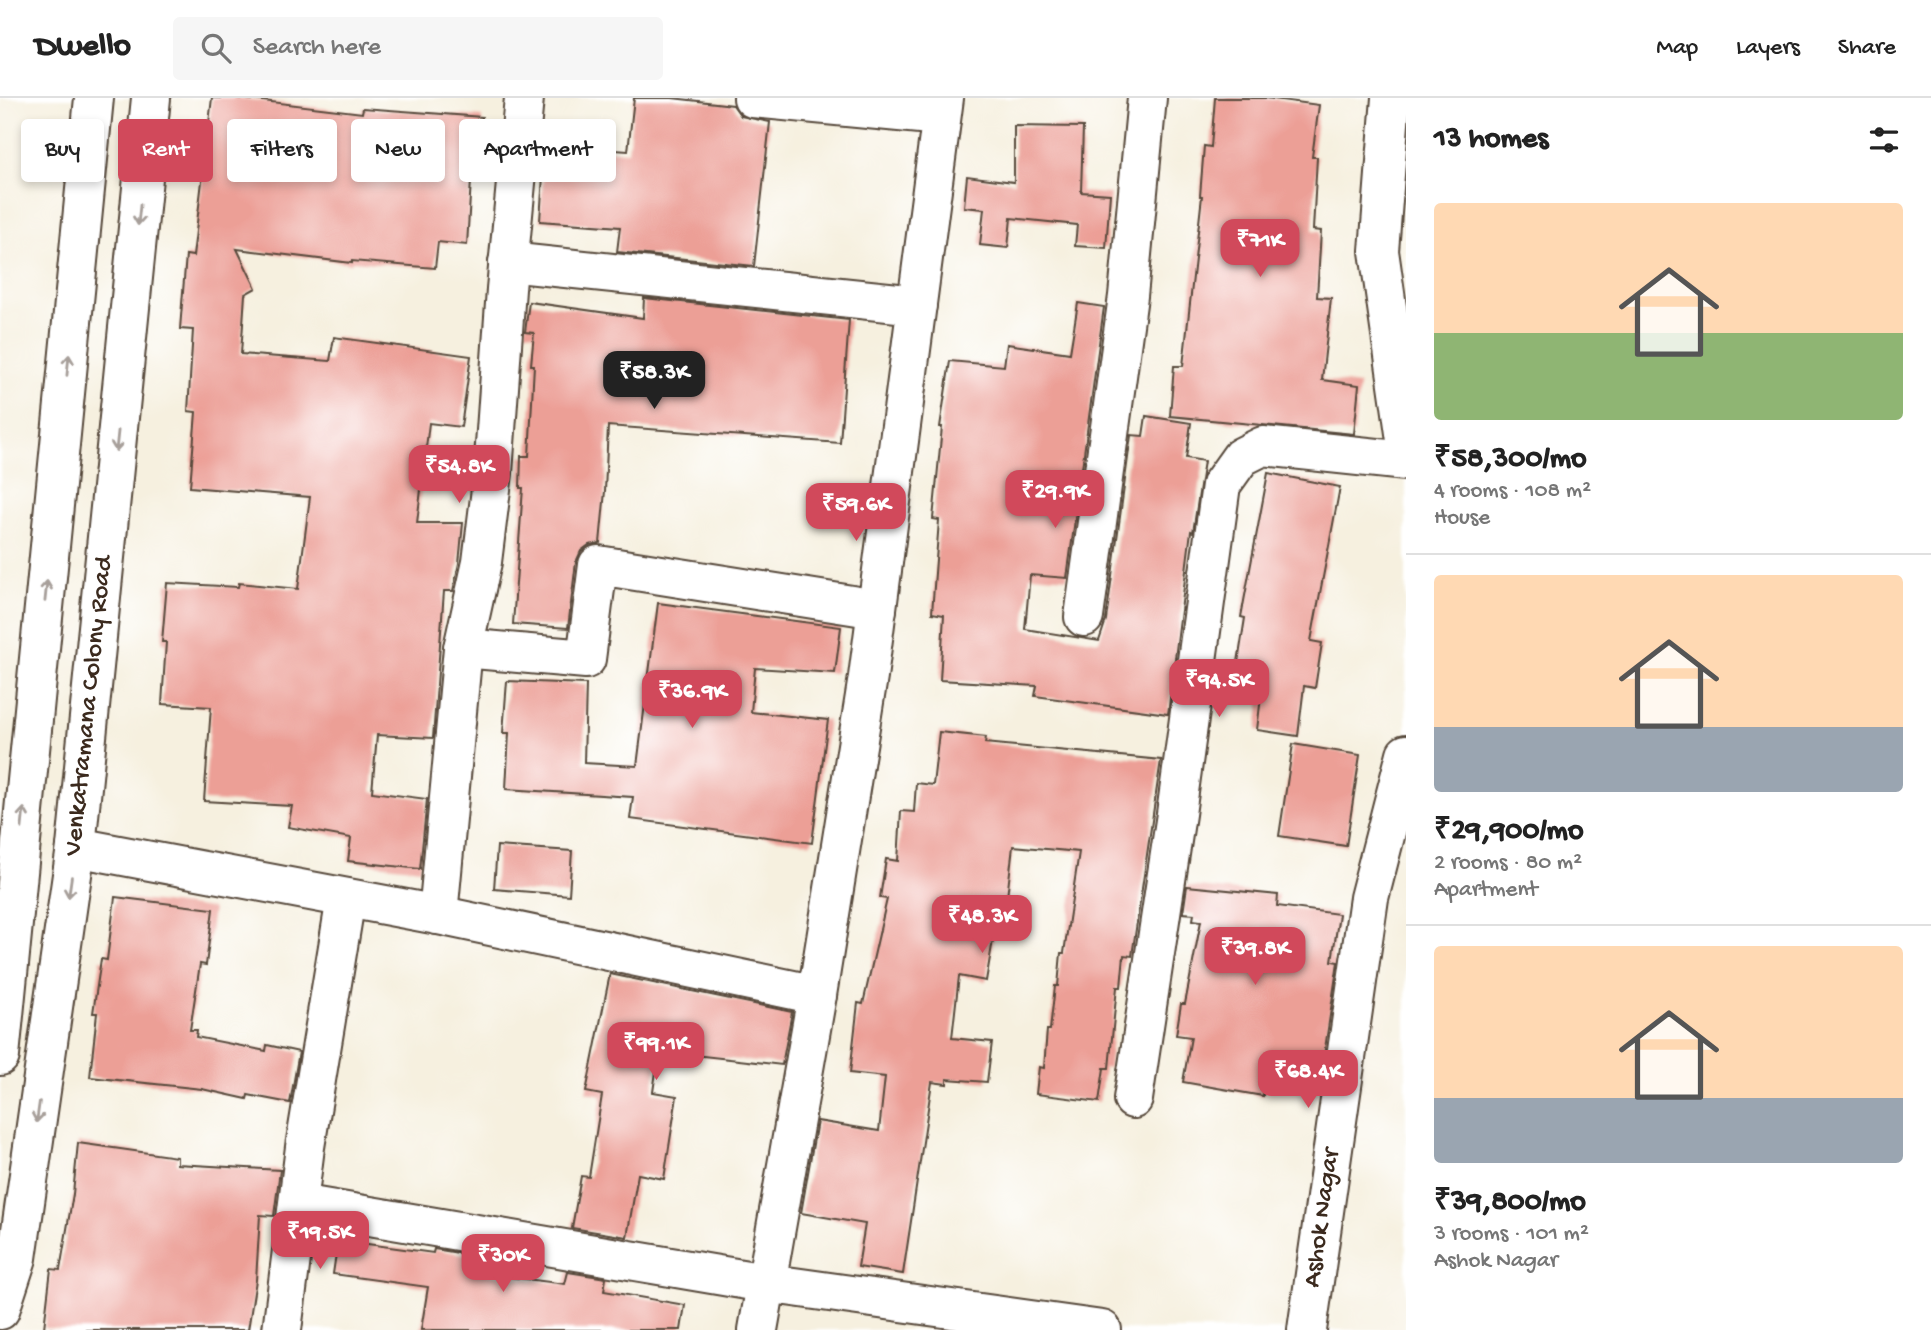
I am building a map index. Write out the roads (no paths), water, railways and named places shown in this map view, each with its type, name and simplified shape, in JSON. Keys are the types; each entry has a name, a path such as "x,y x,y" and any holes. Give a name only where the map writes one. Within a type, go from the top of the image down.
{"street":[{"path":"0,1056 94,98"},
{"name":"Venkatramana Colony Road","path":"5,1281 76,847 151,98"},
{"path":"438,915 463,648 482,562 487,524 524,98"},
{"path":"753,98 942,107 877,608 817,995 758,1330"},
{"path":"1084,617 1128,296 1147,98"},
{"path":"1391,98 1392,253 1406,440"},
{"path":"1399,98 1406,99"},
{"path":"508,262 917,305"},
{"path":"1133,1099 1220,485 1241,457 1263,446 1406,461"},
{"path":"463,648 586,659 598,565 877,608"},
{"name":"Ashok Nagar","path":"1307,1330 1369,898 1406,754"},
{"path":"76,847 438,915 817,995"},
{"path":"282,1330 305,1147 346,898"},
{"path":"299,1204 765,1283 1102,1330"}]}
